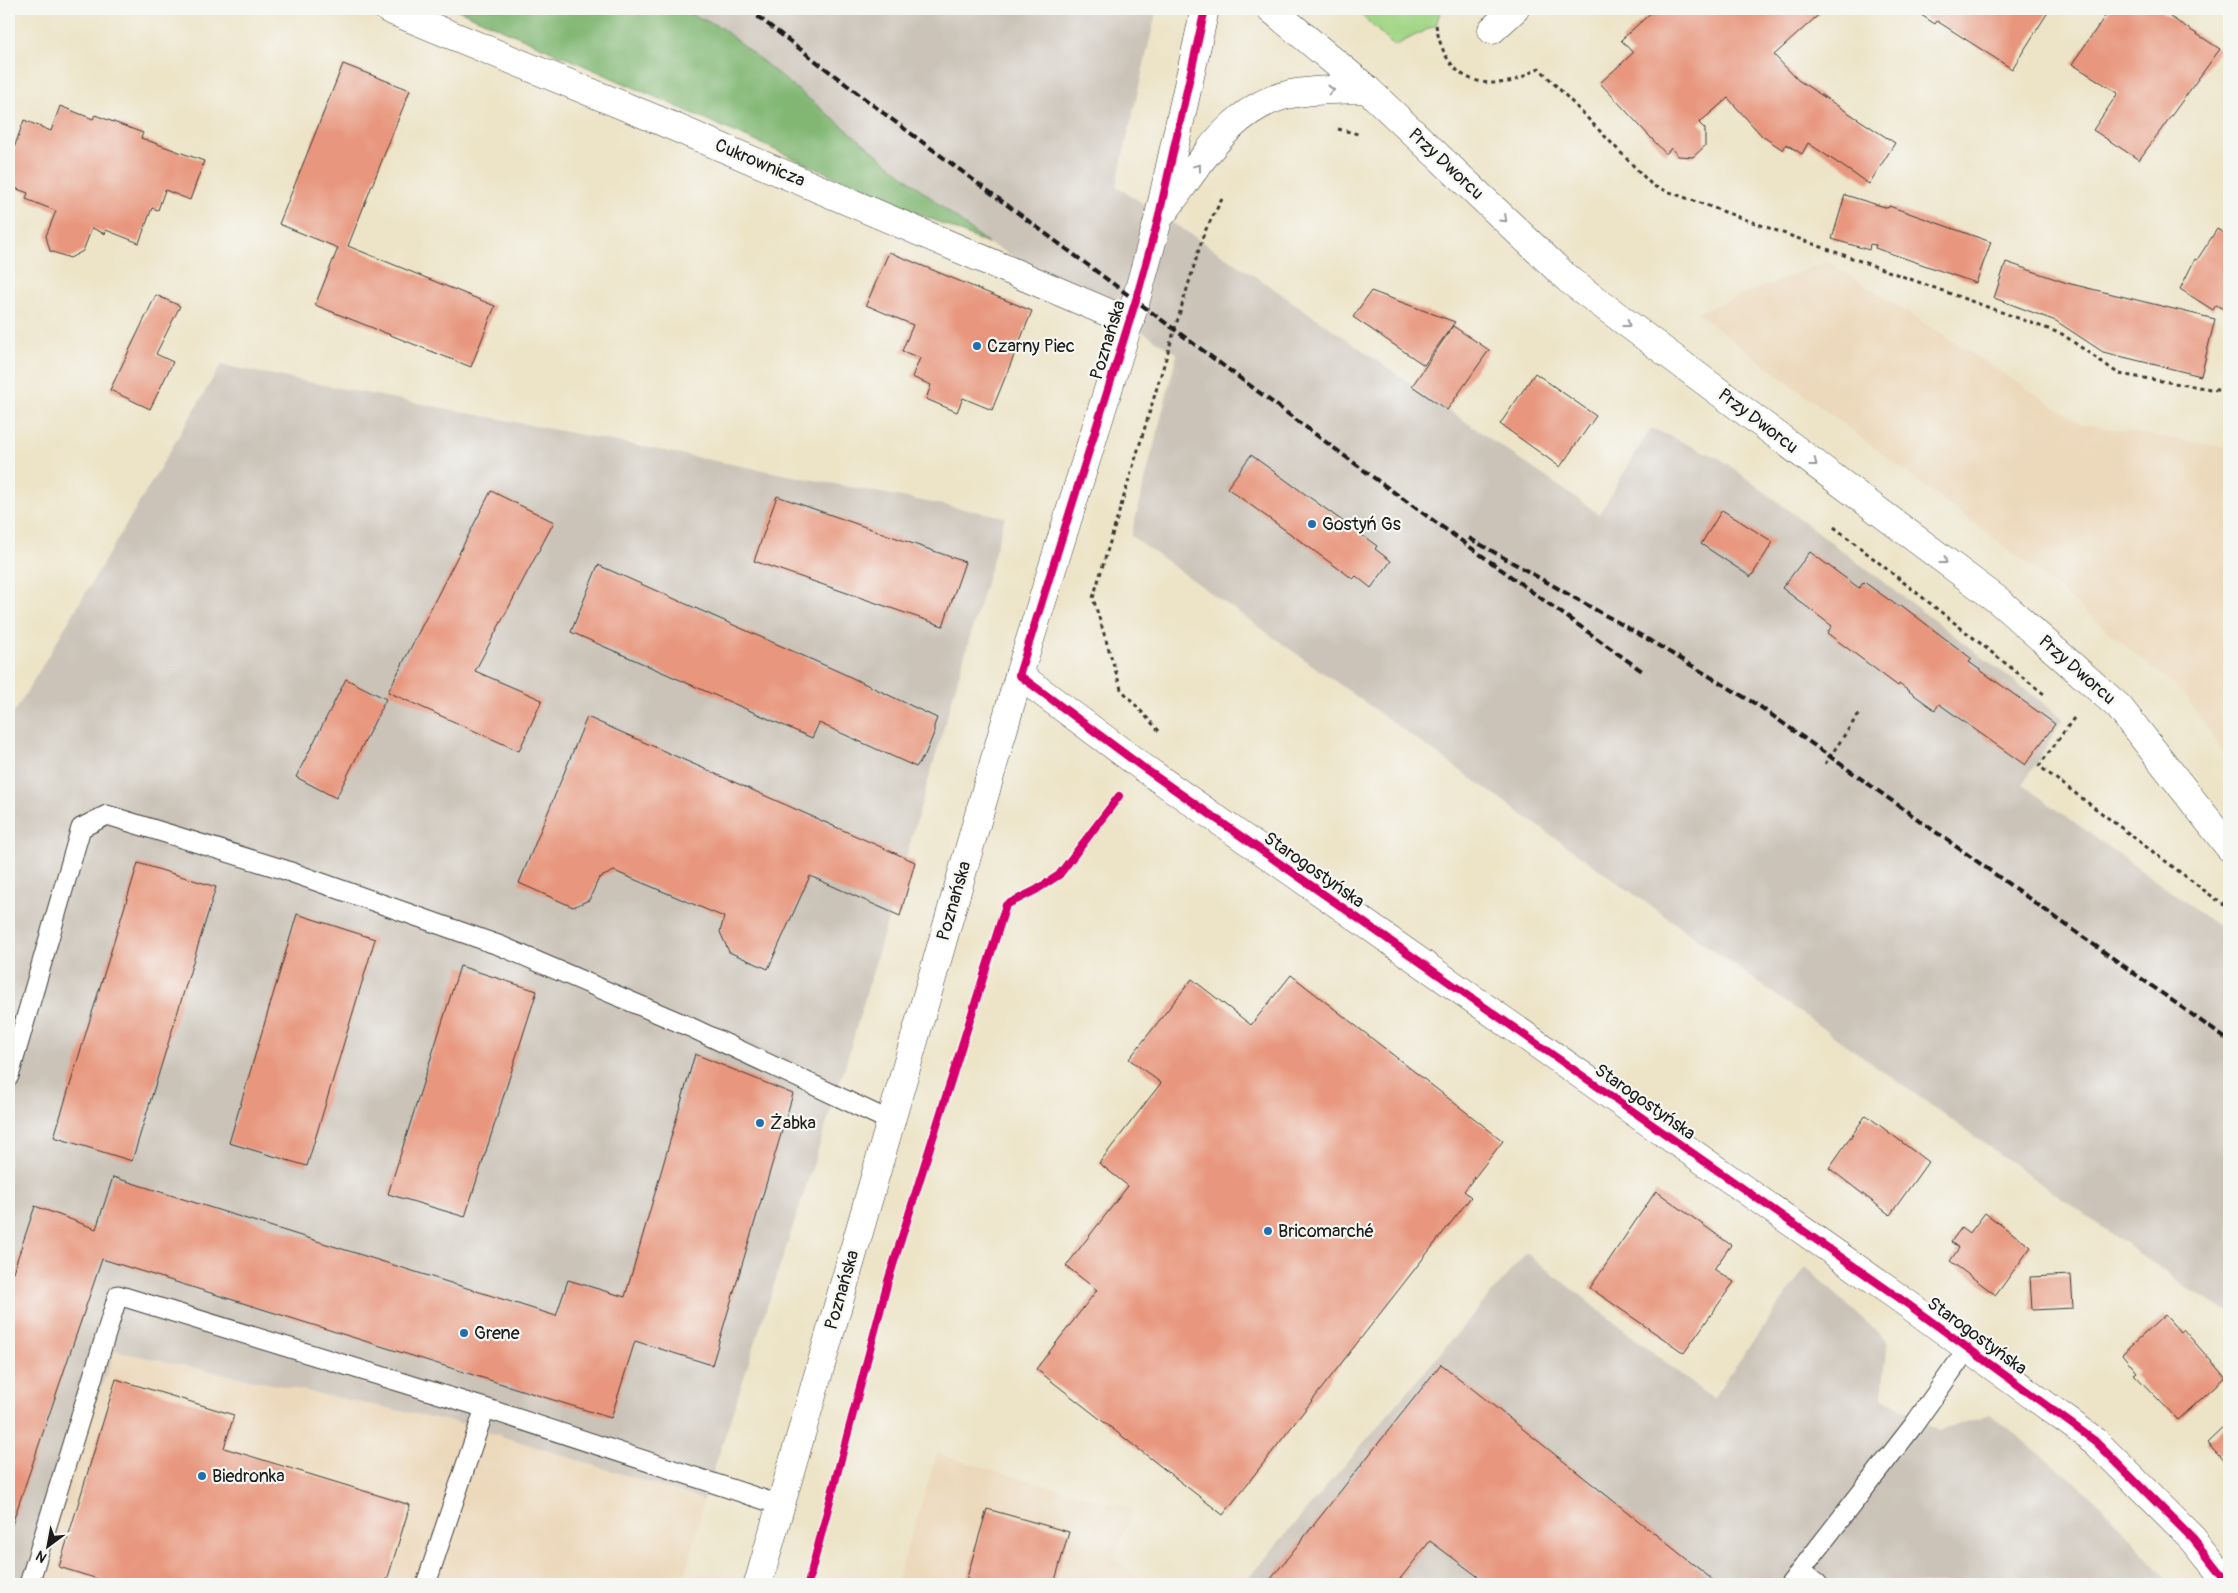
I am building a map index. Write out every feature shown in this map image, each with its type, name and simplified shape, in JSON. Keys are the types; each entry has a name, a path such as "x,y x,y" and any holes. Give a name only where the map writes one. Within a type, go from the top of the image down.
{"street":[{"name":"Cukrownicza","path":"388,9 658,120 1130,322"},
{"name":"Poznańska","path":"758,1584 1019,675 1130,322 1158,220 1205,9"},
{"name":"Przy Dworcu","path":"1271,9 1367,89 1569,280 1999,601 2119,707 2229,847"},
{"path":"1492,30 1515,9"},
{"name":"Poznańska","path":"1158,220 1225,131 1244,114 1266,101 1289,94 1315,90 1367,89"},
{"name":"Starogostyńska","path":"1019,675 1164,783 1968,1348 2095,1441 2193,1539 2229,1584"}],"lane":[{"path":"9,1076 81,828 107,815 282,869 501,946 690,1027 890,1121"},
{"path":"29,1584 118,1295 485,1408 780,1505"},
{"path":"1818,1584 1796,1577 1913,1426 1968,1348"},
{"path":"426,1584 485,1408"}],"path":[{"path":"1436,25 1445,56 1456,69 1471,81 1509,82 1539,68 1653,186 2062,334 2119,374 2229,392"},
{"path":"1329,127 1367,136"},
{"path":"1163,735 1121,689 1094,598 1204,232 1223,197"},
{"path":"1826,521 2051,700"},
{"path":"1825,764 1860,712"},
{"path":"2067,712 2075,718 2039,766 2229,908"}],"shaded area":[{"path":"497,9 1078,9 1088,12 1090,9 1157,9 1116,186 1261,280 1599,514 1651,428 1721,459 2063,718 2023,785 2229,934 2229,1312 2200,1297 1131,536 1177,354 1070,284 799,150"},
{"path":"1827,261 2082,424 2229,448 2229,761 2184,694 2035,570 1697,313"},
{"path":"221,365 1005,517 844,1070 704,1500 463,1424 115,1351 26,1584 9,1584 9,714 13,715"},
{"path":"1526,1253 1712,1399 1806,1267 1888,1342 1882,1396 1938,1431 1990,1414 2095,1498 2170,1584 1243,1584"},
{"path":"115,1351 463,1424 704,1500 683,1584 26,1584"},
{"path":"937,1454 1134,1510 1113,1557 1141,1581 1140,1584 896,1584"}],"green space":[{"path":"456,9 679,9 720,27 988,244"},
{"path":"1355,9 1441,9 1436,25 1394,46"}],"building":[{"path":"1655,9 1825,9 1774,55 1798,80 1895,143 1869,184 1808,143 1802,154 1786,144 1783,150 1762,136 1728,98 1699,123 1705,129 1705,146 1693,157 1678,156 1671,148 1666,154 1600,83 1633,53 1621,40"},
{"path":"1912,9 2050,9 2012,69 1937,21 1935,24"},
{"path":"2110,9 2158,9 2220,49 2139,160 2093,130 2118,93 2072,64"},
{"path":"343,64 410,90 348,246 495,306 471,367 315,305 338,248 279,224"},
{"path":"60,106 93,119 95,115 143,133 141,138 204,161 190,200 165,190 158,210 152,208 139,243 106,230 105,234 92,228 83,251 70,258 50,251 46,236 56,211 26,199 28,193 9,186 9,162 24,120 51,131"},
{"path":"1845,195 1888,208 1889,206 1991,242 1976,283 1875,248 1876,245 1870,244 1869,250 1832,239"},
{"path":"2217,229 2229,236 2229,312 2216,305 2213,310 2180,289 2195,259 2197,260"},
{"path":"889,252 1032,311 992,410 963,398 957,412 926,399 931,385 912,377 920,358 902,351 913,325 866,305"},
{"path":"2006,262 2067,283 2215,319 2201,376 2103,352 2056,321 1994,298"},
{"path":"1371,291 1455,322 1424,365 1353,317"},
{"path":"156,295 180,306 156,354 173,362 150,409 110,390"},
{"path":"1453,326 1489,350 1447,410 1412,386"},
{"path":"1535,373 1596,416 1560,467 1500,424"},
{"name":"Gostyń Gs","path":"1251,455 1377,546 1375,549 1391,561 1371,588 1356,576 1353,579 1227,488"},
{"path":"491,491 554,522 475,671 542,700 519,751 388,692"},
{"path":"777,496 965,562 943,626 754,561"},
{"path":"1722,510 1773,542 1751,577 1701,544"},
{"path":"1810,552 1859,588 1864,582 1899,607 1901,605 1972,659 1969,662 2055,724 2025,765 1939,704 1935,710 1899,684 1898,686 1827,633 1832,626 1782,588"},
{"path":"598,565 842,673 937,718 934,733 925,755 916,767 819,723 812,738 571,632"},
{"path":"346,679 386,699 336,798 296,777"},
{"path":"587,717 915,862 900,916 810,876 768,969 729,952 720,932 724,917 614,871 599,878 589,900 573,907 519,883"},
{"path":"138,863 216,887 132,1161 54,1137"},
{"path":"297,914 375,939 307,1166 229,1143"},
{"path":"460,966 537,991 465,1217 388,1194"},
{"name":"Bricomarché","path":"1291,975 1503,1141 1464,1191 1471,1197 1223,1515 1036,1369 1097,1290 1066,1266 1128,1186 1099,1163 1161,1083 1129,1059 1192,979 1251,1025"},
{"path":"695,1054 793,1094 712,1365 635,1341 611,1418 102,1259 9,1533 9,1284 35,1206 96,1229 113,1177 556,1316 568,1280 625,1297"},
{"path":"1866,1115 1928,1162 1890,1215 1829,1168"},
{"path":"1656,1191 1731,1245 1714,1269 1734,1282 1684,1353 1590,1288"},
{"path":"1985,1213 2031,1247 1996,1295 1950,1261 1959,1248 1951,1242 1961,1228 1969,1234"},
{"path":"2071,1275 2073,1308 2032,1310 2030,1277"},
{"path":"2165,1315 2180,1332 2183,1329 2225,1377 2178,1420 2134,1374 2137,1372 2122,1354"},
{"path":"1441,1364 1718,1584 1488,1584 1430,1541 1396,1584 1267,1584"},
{"name":"Biedronka","path":"116,1379 234,1415 224,1448 410,1505 386,1584 114,1584 59,1567"},
{"path":"2229,1422 2229,1467 2207,1443"},
{"path":"987,1509 1069,1532 1054,1584 965,1584"}],"railway":[{"path":"748,9 882,112 1377,480 1642,671"},
{"path":"1469,538 1649,640 1759,706 2229,1041"}],"cycle path":[{"path":"1205,9 1158,220 1136,300 1019,675 1141,766 1902,1300 2095,1441 2193,1539 2229,1584"},
{"path":"808,1584 888,1281 1006,905 1036,890 1059,875 1119,796"}],"place":[{"name":"Czarny Piec","path":"977,346"},
{"name":"Gostyń Gs","path":"1312,524"},
{"name":"Żabka","path":"760,1123"},
{"name":"Bricomarché","path":"1268,1231"},
{"name":"Grene","path":"464,1333"},
{"name":"Biedronka","path":"202,1476"}]}
